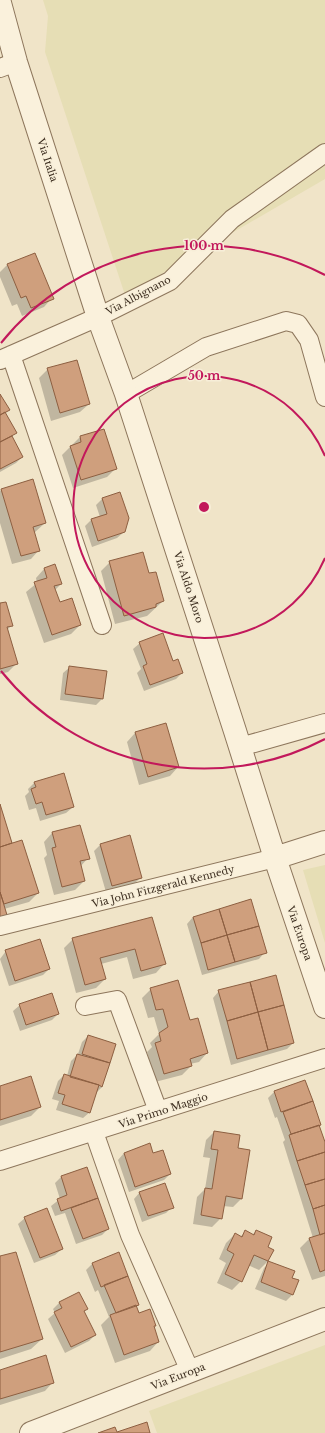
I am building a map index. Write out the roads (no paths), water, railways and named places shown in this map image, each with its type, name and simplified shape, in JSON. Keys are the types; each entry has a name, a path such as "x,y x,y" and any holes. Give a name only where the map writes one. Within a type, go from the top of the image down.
{"street":[{"name":"Via Italia","path":"0,3 8,65 98,316"},
{"name":"Via Albignano","path":"102,625 6,358 98,316 170,280 232,219 325,153"},
{"name":"Via Aldo Moro","path":"98,316 126,394 275,858"},
{"path":"126,394 206,347 286,321 298,324 309,340 325,397"},
{"path":"240,747 325,723"},
{"name":"Via John Fitzgerald Kennedy","path":"0,926 275,858 325,842"},
{"name":"Via Europa","path":"275,858 325,1007"},
{"path":"85,1006 117,1000 158,1111"},
{"name":"Via Primo Maggio","path":"0,1162 325,1058"},
{"path":"94,1132 130,1235 190,1371"},
{"name":"Via Europa","path":"31,1433 325,1319"}]}
